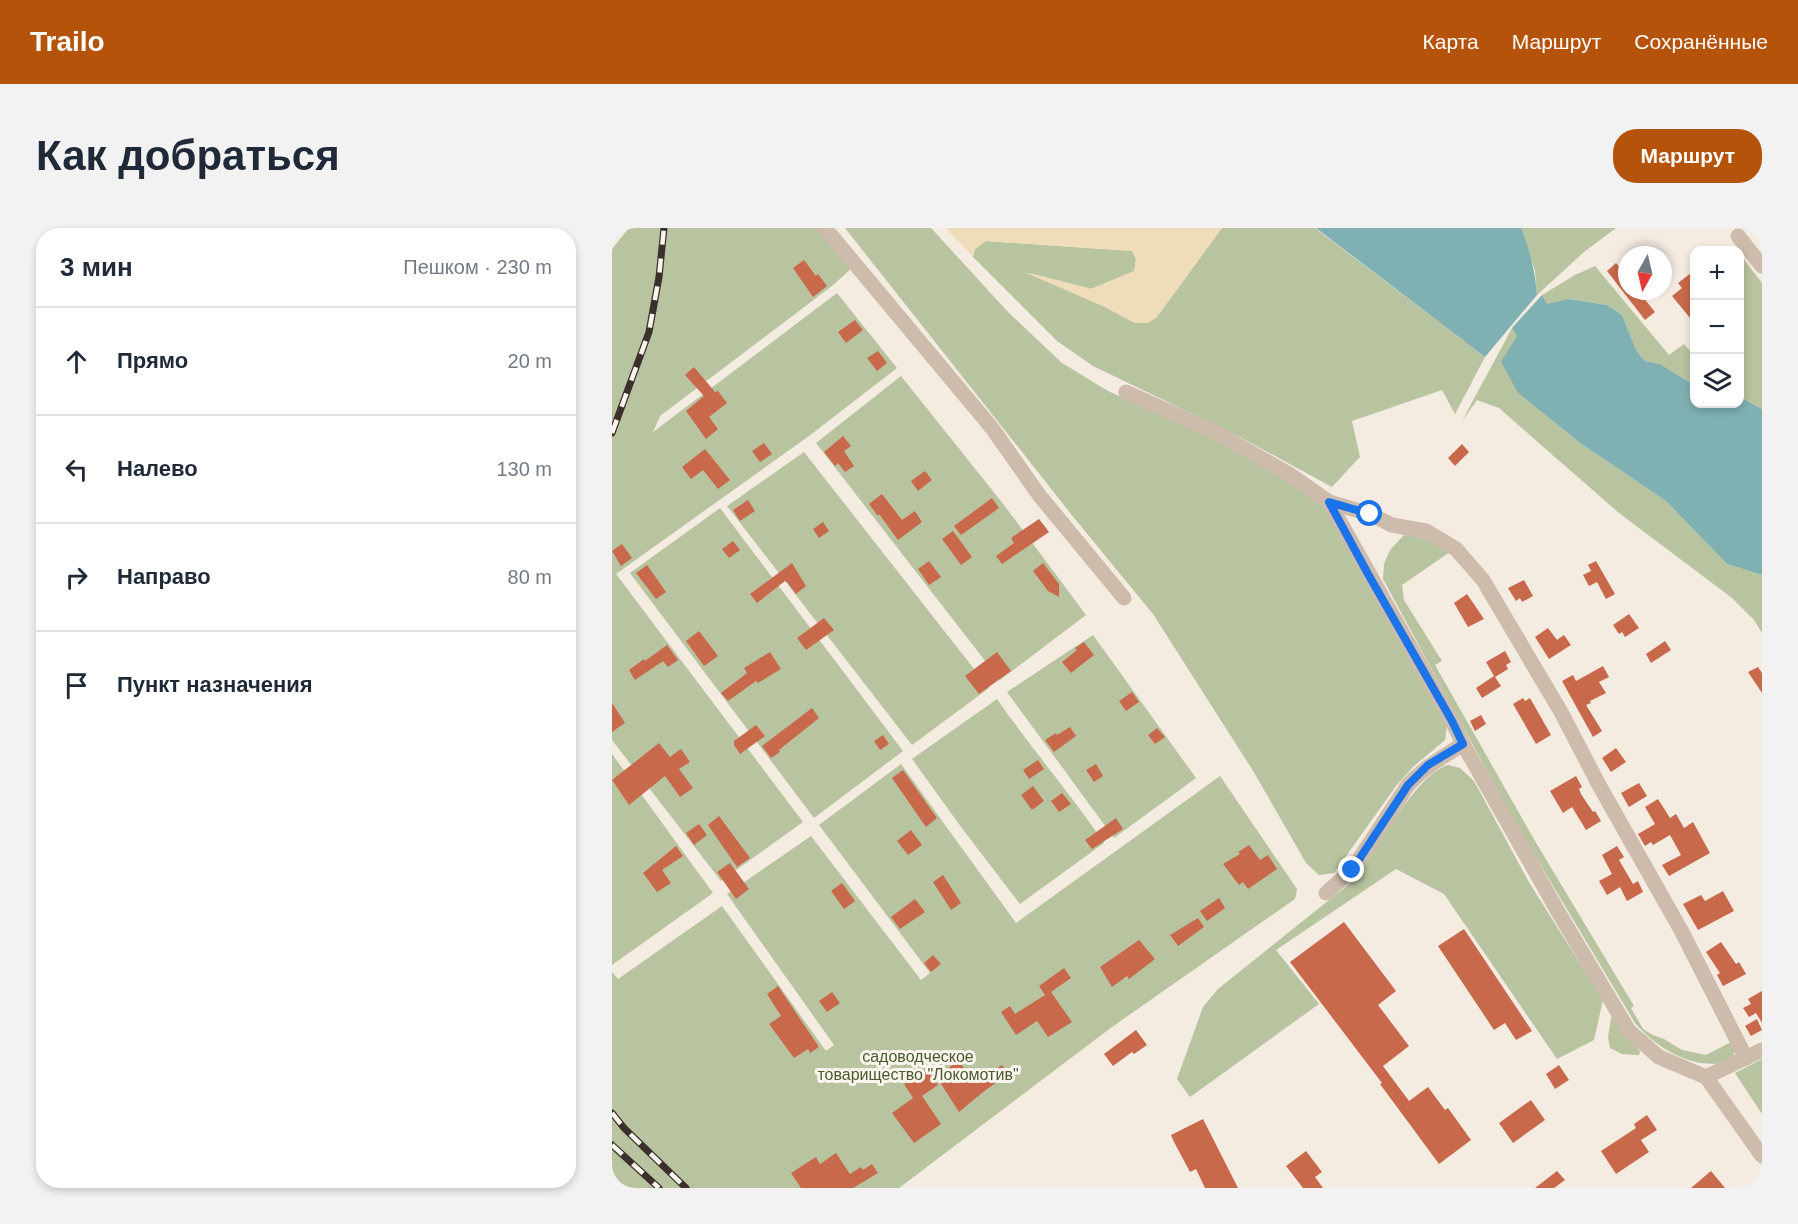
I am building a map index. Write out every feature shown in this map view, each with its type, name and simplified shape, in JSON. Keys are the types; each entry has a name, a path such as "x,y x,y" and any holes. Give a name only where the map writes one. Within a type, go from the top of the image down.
{"street":[{"path":"825,228 992,428 1038,495 1124,598"},
{"path":"1738,236 1762,266"},
{"path":"1126,392 1219,434 1289,474 1329,502 1370,514 1392,525 1426,531 1456,549 1483,580 1561,712 1599,785 1682,932 1746,1058"},
{"path":"1329,502 1463,744 1629,1031 1659,1057 1706,1077 1762,1156"},
{"path":"1326,893 1352,870 1408,785 1428,765 1463,744"},
{"path":"1706,1077 1762,1050"}],"green space":[{"path":"629,228 820,228 852,268 832,286 660,416 653,432 837,293 897,368 809,436 616,574 803,822 721,881 612,740 612,249"},
{"path":"845,228 931,228 1009,313 1062,363 1108,391 1199,432 1261,464 1323,505 1447,726 1445,740 1413,767 1396,786 1334,873 1319,875 1306,863 1255,774 1153,614"},
{"path":"1222,228 1315,228 1485,357 1455,414 1442,390 1352,421 1360,457 1332,487 1238,436 1093,366 1057,341 973,257 975,249 986,241 1132,251 1136,259 1135,271 1091,289 1029,273 1135,323 1156,318"},
{"path":"1521,228 1616,228 1584,252 1537,295 1535,271"},
{"path":"1744,259 1762,283 1762,409 1744,399"},
{"path":"1595,266 1618,294 1618,300 1623,300 1669,355 1684,344 1690,351 1690,382 1660,364 1645,361 1636,350 1622,315 1607,305 1569,299 1547,305 1542,295"},
{"path":"1512,328 1518,335 1518,393 1580,443 1666,501 1727,564 1762,575 1762,633 1754,620 1732,598 1619,513 1499,408 1477,400 1462,421"},
{"path":"901,376 1004,505 1086,615 1000,680 816,443"},
{"path":"804,452 989,688 912,745 727,506"},
{"path":"720,508 903,751 814,818 630,573"},
{"path":"1404,535 1428,540 1450,552 1402,585 1404,600 1442,661 1435,665 1535,841 1634,1006 1631,1008 1643,1029 1682,1050 1706,1055 1733,1041 1736,1049 1731,1061 1718,1064 1704,1063 1678,1056 1654,1041 1635,1023 1527,845 1383,579 1384,564 1390,550"},
{"path":"1093,635 1196,778 1114,838 1007,692"},
{"path":"997,699 1104,843 1020,904 912,759"},
{"path":"612,754 713,893 612,965"},
{"name":"садоводческое товарищество \"Локомотив\"","path":"901,764 1016,923 1220,776 1297,889 1295,899 1112,1027 899,1188 612,1188 612,972 618,979 722,906 826,1051 834,1045 727,894 811,836 921,980 930,973 819,825"},
{"path":"1448,765 1460,768 1474,781 1530,884 1603,1000 1594,1040 1557,1059 1444,894 1396,869 1276,950 1319,1004 1190,1097 1177,1079 1203,1007 1218,989 1354,880 1410,798 1436,771"},
{"path":"1612,1013 1640,1052 1639,1055 1622,1054 1610,1048 1608,1037"},
{"path":"1762,1059 1762,1114 1735,1073"}],"sand":[{"path":"946,228 1222,228 1156,318 1148,323 1135,323 1105,307 1024,272 1091,289 1134,271 1136,259 1132,251 986,241 975,249 973,257"}],"water":[{"path":"1316,228 1521,228 1532,261 1537,295 1485,357"},
{"path":"1542,295 1547,304 1569,299 1607,305 1622,315 1636,350 1645,361 1660,364 1690,382 1690,408 1744,408 1744,399 1762,409 1762,575 1727,564 1666,501 1580,443 1518,393 1501,362 1517,336 1512,328"}],"building":[{"path":"804,260 827,286 813,297 793,268"},
{"path":"1616,263 1618,265 1618,285 1607,271"},
{"path":"1690,274 1690,318 1672,296 1682,288 1678,283"},
{"path":"1629,300 1645,300 1655,312 1645,320"},
{"path":"855,320 863,330 846,343 838,332"},
{"path":"878,351 887,363 877,371 867,358"},
{"path":"694,367 727,403 709,417 718,429 706,439 686,411 704,396 685,375"},
{"path":"843,436 851,446 844,451 854,466 845,472 838,463 835,466 824,452"},
{"path":"764,443 772,454 760,462 752,451"},
{"path":"1462,444 1469,452 1455,466 1448,458"},
{"path":"705,449 730,480 718,489 703,470 691,479 682,467"},
{"path":"925,471 932,480 918,491 911,481"},
{"path":"882,494 902,520 915,511 922,522 898,540 869,504"},
{"path":"992,498 999,508 961,535 954,526"},
{"path":"748,500 755,511 740,521 733,510"},
{"path":"1039,519 1049,532 1002,564 996,556 1014,543 1011,538"},
{"path":"823,522 829,531 819,538 813,529"},
{"path":"953,531 972,557 961,565 942,539"},
{"path":"733,541 740,550 729,558 722,549"},
{"path":"622,544 632,558 621,566 612,551"},
{"path":"929,561 941,577 929,585 918,569"},
{"path":"1596,561 1615,594 1606,599 1597,582 1589,586 1583,575 1591,571 1588,565"},
{"path":"792,563 806,586 796,594 785,581 757,603 750,594"},
{"path":"1043,563 1059,584 1059,597 1048,591 1033,571"},
{"path":"647,565 666,592 656,599 636,573"},
{"path":"1524,580 1533,596 1522,602 1520,598 1516,601 1508,588"},
{"path":"1467,594 1484,619 1468,627 1454,603"},
{"path":"1629,614 1639,628 1625,637 1622,632 1619,634 1613,625"},
{"path":"824,618 834,630 806,650 797,638"},
{"path":"1548,628 1557,640 1564,635 1571,645 1549,659 1535,637"},
{"path":"699,631 718,656 704,666 686,641"},
{"path":"1665,641 1671,650 1651,663 1646,654"},
{"path":"1084,642 1094,655 1071,673 1062,662"},
{"path":"667,645 678,660 668,667 663,661 635,680 629,670"},
{"path":"1505,651 1511,662 1506,665 1508,669 1495,677 1501,686 1482,698 1476,688 1494,676 1486,662"},
{"path":"770,652 781,669 758,683 756,681 728,701 721,693 747,673 744,668"},
{"path":"997,652 1011,671 979,694 965,676"},
{"path":"1603,666 1609,677 1599,682 1606,693 1586,705 1602,731 1593,737 1562,681 1573,675 1576,681"},
{"path":"1758,667 1762,673 1762,693 1748,672"},
{"path":"1132,692 1139,702 1126,711 1119,701"},
{"path":"1523,698 1525,701 1530,698 1551,735 1536,744 1513,704"},
{"path":"612,703 625,723 612,732"},
{"path":"812,708 819,718 771,758 762,746"},
{"path":"1481,715 1486,724 1475,731 1470,721"},
{"path":"756,725 765,736 740,754 734,741"},
{"path":"1070,727 1076,736 1054,752 1045,740"},
{"path":"1157,728 1165,737 1155,744 1148,735"},
{"path":"883,735 889,744 880,750 874,741"},
{"path":"659,743 670,757 681,749 690,762 679,769 693,788 680,797 665,776 629,805 612,780"},
{"path":"1616,748 1626,762 1611,772 1602,758"},
{"path":"1038,760 1044,769 1029,779 1023,770"},
{"path":"1096,764 1103,776 1094,782 1086,770"},
{"path":"903,770 937,818 926,827 892,778"},
{"path":"1576,776 1582,787 1579,789 1581,794 1601,821 1586,830 1572,807 1563,813 1550,791"},
{"path":"1639,783 1647,796 1629,807 1621,793"},
{"path":"1033,786 1044,801 1032,810 1021,795"},
{"path":"1062,793 1071,804 1059,812 1051,801"},
{"path":"1658,799 1670,818 1676,814 1684,828 1693,822 1710,853 1669,876 1662,865 1681,855 1670,835 1653,845 1651,842 1645,846 1638,834 1655,824 1645,807"},
{"path":"719,816 750,858 737,867 708,825"},
{"path":"1116,818 1123,829 1092,849 1085,840"},
{"path":"699,824 707,835 694,845 686,833"},
{"path":"911,830 922,845 908,855 897,841"},
{"path":"1249,845 1260,860 1268,855 1277,869 1248,889 1243,882 1239,885 1223,864 1240,854 1238,852"},
{"path":"676,846 683,856 662,870 671,883 657,892 643,873"},
{"path":"1617,846 1624,857 1619,860 1633,884 1638,881 1643,892 1627,901 1620,887 1607,895 1599,881 1612,874 1602,855"},
{"path":"730,863 749,889 736,899 717,872"},
{"path":"943,875 961,903 951,910 933,882"},
{"path":"842,883 855,901 844,909 831,891"},
{"path":"1723,891 1734,911 1698,930 1683,904 1701,895 1705,901"},
{"path":"1219,898 1225,908 1207,921 1200,911"},
{"path":"915,899 925,912 900,929 891,917"},
{"path":"1198,918 1204,927 1178,946 1170,935"},
{"path":"1344,922 1396,991 1378,1005 1409,1046 1383,1066 1409,1101 1428,1087 1445,1110 1448,1108 1471,1140 1439,1164 1380,1084 1382,1083 1290,962"},
{"path":"1464,929 1532,1031 1516,1040 1505,1023 1494,1030 1438,946"},
{"path":"1139,940 1155,959 1129,979 1127,976 1112,987 1100,967"},
{"path":"1721,942 1736,964 1739,962 1746,974 1723,986 1717,975 1720,973 1706,952"},
{"path":"933,955 941,964 931,972 924,963"},
{"path":"1064,968 1071,978 1051,992 1072,1022 1048,1037 1037,1021 1016,1035 1001,1012 1010,1006 1015,1014 1045,995 1039,986"},
{"path":"778,986 819,1047 810,1053 808,1049 794,1058 769,1024 781,1016 767,994"},
{"path":"1762,991 1762,1023 1756,1013 1749,1017 1743,1008 1751,1004 1748,999"},
{"path":"832,992 840,1003 827,1012 819,1001"},
{"path":"1757,1019 1762,1030 1751,1036 1745,1026"},
{"path":"1136,1030 1147,1045 1134,1054 1132,1052 1113,1066 1104,1054"},
{"path":"959,1061 974,1083 1002,1065 1008,1074 959,1112 936,1076"},
{"path":"1559,1065 1569,1080 1555,1089 1546,1074"},
{"path":"928,1071 938,1085 922,1096 941,1124 914,1143 892,1113 913,1098 904,1084"},
{"path":"1531,1100 1545,1120 1513,1143 1499,1123"},
{"path":"1647,1115 1657,1130 1641,1140 1649,1152 1616,1174 1601,1151 1636,1128 1634,1124"},
{"path":"1203,1119 1238,1188 1205,1188 1196,1169 1190,1172 1173,1140 1171,1135"},
{"path":"1306,1151 1322,1172 1315,1177 1323,1188 1303,1188 1286,1166"},
{"path":"836,1153 850,1174 861,1167 863,1170 872,1164 878,1173 853,1188 801,1188 791,1173 816,1157 820,1164"},
{"path":"1557,1171 1565,1180 1554,1188 1535,1188"},
{"path":"1711,1171 1725,1188 1691,1188"}],"railway":[{"path":"612,433 649,332 659,277 664,228"},
{"path":"612,1113 624,1128 686,1188"},
{"path":"612,1145 659,1188"}],"route":[{"path":"1352,870 1408,785 1428,765 1463,744 1329,502 1370,514"}]}
